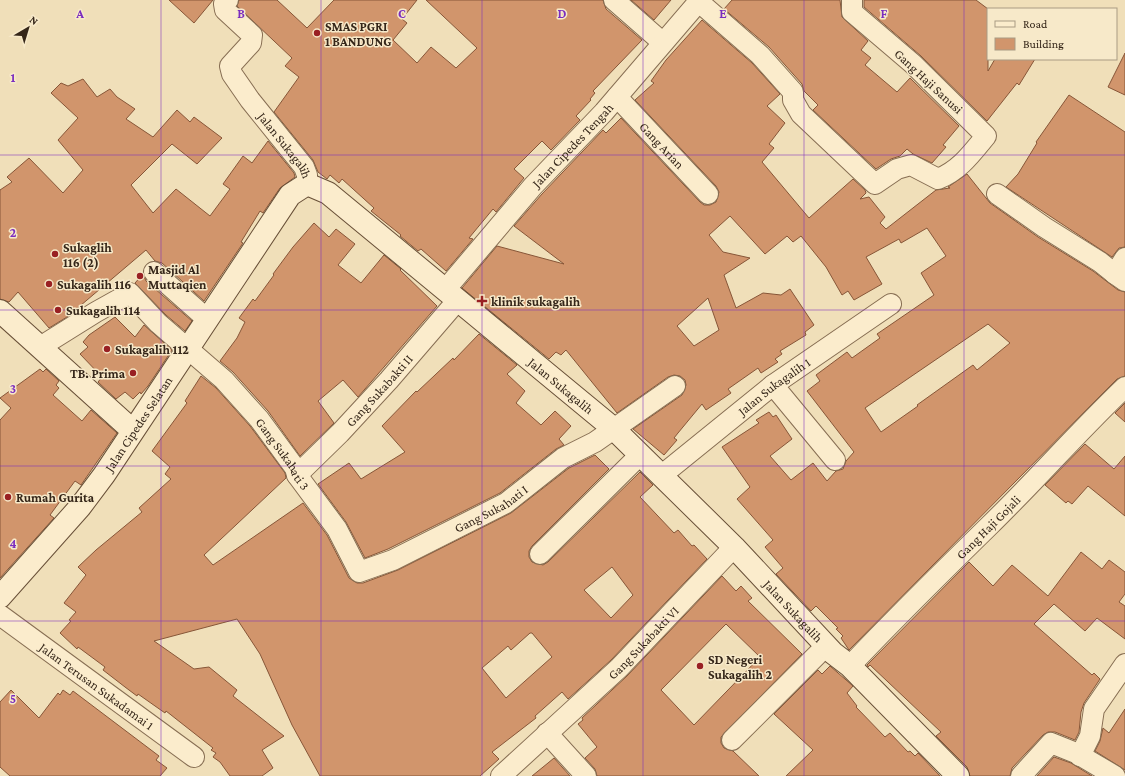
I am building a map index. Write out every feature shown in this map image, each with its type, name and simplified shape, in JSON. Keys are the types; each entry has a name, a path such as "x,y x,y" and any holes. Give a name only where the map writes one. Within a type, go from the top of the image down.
{"street":[{"name":"Jalan Sukagalih","path":"228,0 224,4 225,10 252,35 251,43 230,66 232,74 250,100 304,167 307,175 307,184 328,193 614,429 734,547 826,646 850,666 958,776"},
{"path":"614,0 662,42"},
{"name":"Gang Haji Sanusi","path":"700,1 760,55 793,92 793,100 801,114 875,184 897,169 911,165 938,179 951,174 963,165 986,136 913,64 852,12 852,0"},
{"name":"Jalan Cipedes Tengah","path":"451,295 533,186 617,97 662,42 700,1"},
{"name":"Gang Arian","path":"617,97 708,194"},
{"name":"Jalan Cipedes Selatan","path":"0,597 80,507 104,476 132,430 290,195 307,184"},
{"path":"997,194 1044,227 1100,262 1122,271"},
{"path":"154,272 207,319"},
{"name":"Gang Sukahati 3","path":"40,347 96,312 130,293 158,323 224,380 259,419 295,468 297,475 337,529 360,572"},
{"name":"Gang Sukabakti II","path":"297,475 340,433 389,380 451,295"},
{"name":"Jalan Sukagalih 1","path":"662,475 773,385 891,304"},
{"path":"0,311 132,430"},
{"path":"773,385 835,460"},
{"name":"Gang Sukahati I","path":"360,572 392,560 506,504 563,458 584,449 675,386"},
{"name":"Gang Haji Gojali","path":"850,666 894,619 990,525 1080,431 1125,387"},
{"path":"540,554 640,455"},
{"name":"Gang Sukabakti VI","path":"501,776 619,668 734,547"},
{"name":"Jalan Terusan Sukadamai 1","path":"0,616 194,757"},
{"path":"732,740 826,646"},
{"path":"1080,756 1090,736 1094,709 1125,664"},
{"path":"547,733 586,776"},
{"path":"1022,776 1051,742 1080,756 1115,776"}],"building":[{"path":"169,0 213,0 194,23"},
{"path":"239,0 277,0 307,28 334,0 417,0 402,19 407,23 393,40 417,63 431,47 456,68 477,48 426,0 603,0 606,9 642,40 593,91 595,93 590,99 591,100 576,116 580,120 551,150 542,141 514,169 524,178 496,212 493,209 469,238 473,239 446,271 421,249 418,251 371,211 374,208 342,179 339,183 330,175 327,179 318,172 313,160 274,112 299,77 285,66 292,58 237,6"},
{"path":"631,0 671,0 654,20"},
{"path":"732,0 840,0 842,17 868,41 861,50 871,58 865,65 897,92 910,78 959,126 943,145 946,147 932,163 913,154 907,149 900,156 891,159 876,169 813,110 818,105 804,91 802,84 769,47 724,9"},
{"path":"864,0 976,0 987,8 988,71 994,60 1034,60 1019,85 1017,83 987,121 921,56 864,7"},
{"path":"702,20 752,63 780,94 767,106 785,123 769,144 774,148 762,162 809,218 853,179 865,190 866,193 860,199 869,197 885,217 880,223 886,229 936,190 950,188 948,187 967,174 990,203 1038,237 1093,271 1118,290 1125,292 1125,376 1117,379 849,650 841,638 843,636 836,629 838,628 816,606 811,611 776,574 783,568 765,547 773,540 737,499 750,487 722,447 759,423 756,420 769,412 773,417 776,415 792,439 770,456 791,480 813,463 827,481 836,471 843,469 846,461 854,452 807,391 820,381 816,375 847,352 852,358 880,338 877,334 934,295 921,273 946,256 927,228 901,243 899,239 866,257 882,284 854,300 848,291 842,295 826,267 801,236 793,242 787,236 765,254 730,216 709,235 723,252 750,258 724,275 736,308 763,293 781,295 790,289 814,325 805,332 806,335 780,351 782,354 775,359 778,362 761,373 758,368 728,389 731,393 706,410 702,404 674,438 677,440 664,455 633,429 682,395 686,385 685,380 680,376 674,375 668,377 617,413 566,350 561,355 556,352 549,359 462,288 497,246 564,264 514,226 542,194 603,130 606,133 621,118 700,202 704,205 710,205 716,202 719,192 716,186 635,100 654,83 651,81 666,60","holes":["708,298 719,330 694,346 677,326","988,324 1010,343 977,370 973,365 881,432 865,408"]},
{"path":"1125,53 1125,95 1108,87"},
{"path":"83,79 97,97 110,89 117,97 135,109 126,119 153,137 177,110 190,122 194,117 222,138 197,164 172,144 131,185 153,213 176,189 210,216 230,189 223,184 243,156 252,163 268,141 294,173 295,177 280,188 263,213 260,211 241,242 243,243 204,301 162,263 155,261 146,250 67,317 49,328 18,292 9,302 0,299 0,190 12,182 7,177 29,158 63,193 83,170 58,140 78,118 51,93 61,83 68,86"},
{"path":"1069,95 1125,132 1125,247 1119,248 1112,257 1006,187 1018,174 1037,143 1036,142"},
{"path":"314,223 329,237 336,229 355,244 338,265 361,283 384,255 401,269 400,270 437,306 358,397 343,380 318,401 334,423 300,456 268,411 233,372 220,361 237,338 245,322 239,318 253,299 255,301 293,247"},
{"path":"143,274 146,281 192,321 185,331 166,315 135,283"},
{"path":"115,317 135,337 144,325 172,350 148,386 141,394 140,392 133,399 125,392 116,399 98,382 102,377 80,354 88,347 83,342 89,335"},
{"path":"479,334 517,365 507,374 525,391 516,403 541,425 555,411 571,426 559,439 564,445 556,449 500,493 388,549 365,558 346,522 318,484 349,463 361,479 405,452 382,426 416,391 417,392 453,358 454,360"},
{"path":"40,369 43,372 46,369 59,381 56,385 59,388 53,395 82,421 91,410 117,433 81,485 75,481 50,515 54,518 0,578 0,420 11,408 0,398"},
{"path":"201,376 216,388 250,426 285,473 286,478 204,555 213,565 303,503 327,535 349,578 357,583 363,583 398,570 511,513 569,468 595,455 609,469 532,546 529,551 529,557 532,562 543,565 548,562 640,472 653,485 640,497 674,533 678,530 692,546 694,545 707,559 611,660 568,699 562,692 535,716 536,718 492,752 499,759 480,776 320,776 292,725 260,654 237,619 154,641 194,669 209,667 237,690 233,696 284,736 262,750 273,768 262,776 230,776 220,762 213,757 216,753 211,750 213,748 166,711 165,713 138,694 137,696 125,687 103,670 105,667 78,647 77,649 60,633 71,621 69,620 76,612 64,603 86,575 78,567 142,512 139,508 171,479 165,474 170,467 152,451 187,403 185,401","holes":["612,567 633,595 611,618 584,590","530,633 532,633 552,657 506,698 482,668 508,646 511,650"]},
{"path":"1125,403 1125,422 1115,413"},
{"path":"1085,444 1114,469 1125,456 1125,516 1088,486 1072,504 1068,501 1066,503 1045,485"},
{"path":"1081,552 1102,569 1109,560 1125,572 1125,594 1119,602 1125,606 1125,639 1097,618 1085,631 1054,604 1034,624 1092,675 1094,673 1100,679 1084,703 1081,712 1079,732 1075,740 1055,732 1048,732 1043,735 1012,768 1010,776 970,776 967,767 936,736 941,732 870,665 868,667 867,665 969,562 993,586 1012,565 1048,596"},
{"name":"SD Negeri Sukagalih 2","path":"722,576 736,591 741,586 752,598 748,601 802,654 721,737 721,743 724,748 733,751 759,776 597,776 595,769 585,758 597,747 578,724 583,720 582,718 627,676","holes":["726,624 760,657 694,725 661,690"]},
{"path":"830,666 853,686 847,693 857,706 856,707 885,737 890,733 908,752 910,751 915,756 918,753 940,776 786,776 813,750 774,714 818,670 822,674"},
{"path":"11,690 39,718 58,693 60,695 63,690 70,695 73,691 159,756 156,760 167,768 160,776 10,776 0,767 0,702"},
{"path":"1125,709 1125,770 1095,751 1100,741 1103,728 1109,733"},
{"path":"1054,757 1071,763 1092,776 1037,776"},
{"path":"554,758 570,776 532,776 548,763"}],"place":[{"name":"SMAS PGRI 1 BANDUNG","path":"317,33"},
{"name":"Sukaglih 116 (2)","path":"55,254"},
{"name":"Masjid Al Muttaqien","path":"140,276"},
{"name":"Sukagalih 116","path":"49,284"},
{"name":"klinik sukagalih","path":"482,301"},
{"name":"Sukagalih 114","path":"58,310"},
{"name":"Sukagalih 112","path":"107,349"},
{"name":"TB. Prima","path":"133,373"},
{"name":"Rumah Gurita","path":"8,497"},
{"name":"SD Negeri Sukagalih 2","path":"700,666"}]}
